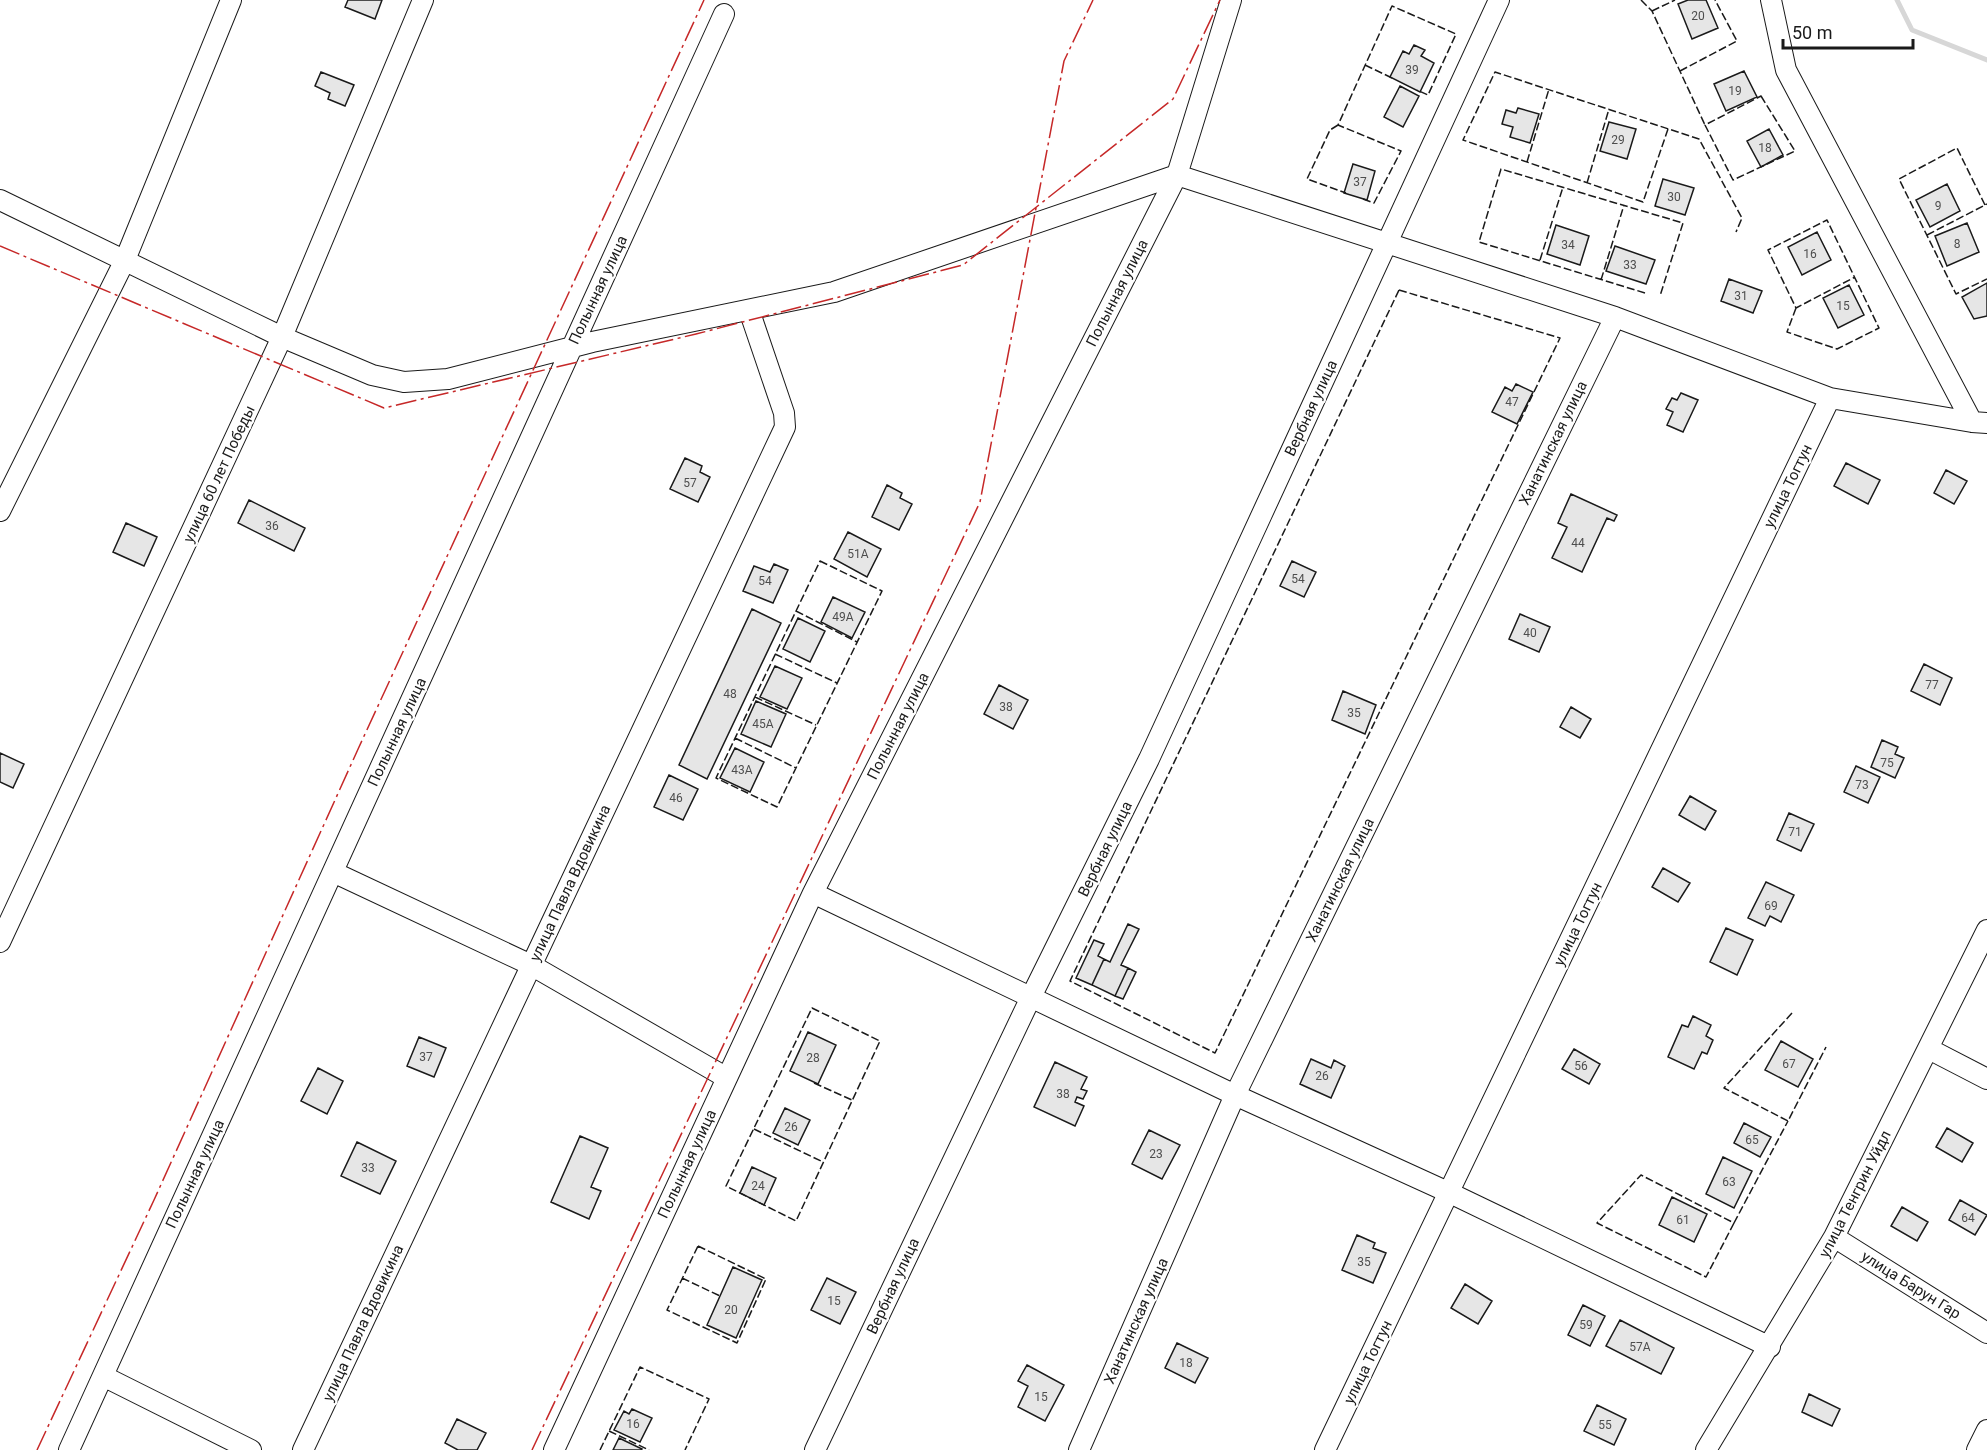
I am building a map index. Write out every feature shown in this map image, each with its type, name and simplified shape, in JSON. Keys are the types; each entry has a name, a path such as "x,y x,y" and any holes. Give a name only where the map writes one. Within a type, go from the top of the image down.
{"street":[{"path":"0,511 126,260 231,0"},
{"name":"улица 60 лет Победы","path":"0,942 282,337 423,0"},
{"name":"Полынная улица","path":"554,1450 813,893 1177,175 1231,0"},
{"name":"Вербная улица","path":"815,1450 1031,997 1149,759 1498,0"},
{"path":"1771,0 1786,70 1979,422"},
{"name":"Полынная улица","path":"69,1450 724,14"},
{"path":"0,200 282,337 372,375 404,382 448,379 573,347 834,292 1177,175 1615,316 1830,398 1979,422"},
{"name":"улица Павла Вдовикина","path":"303,1450 784,427 784,413 749,310"},
{"name":"Ханатинская улица","path":"1079,1450 1235,1095 1615,316"},
{"name":"улица Тогтун","path":"1325,1450 1830,398"},
{"path":"333,872 531,965 727,1078"},
{"path":"813,893 1235,1095 1450,1193 1770,1347"},
{"name":"улица Тенгрин Уйдл","path":"1706,1450 1770,1347 1834,1237 1987,930"},
{"path":"1929,1049 1987,1079"},
{"name":"улица Барун Гар","path":"1834,1237 1987,1333"},
{"path":"103,1376 251,1450"},
{"path":"1977,1450 1987,1431"}],"building":[{"path":"348,0 382,0 375,19 345,7"},
{"path":"1688,0 1706,0 1718,28 1692,39 1678,4"},
{"path":"1414,45 1425,50 1421,56 1434,63 1420,92 1390,77 1403,51 1409,54"},
{"path":"1744,71 1757,97 1726,111 1714,84"},
{"path":"321,72 354,85 345,106 328,99 330,93 315,86"},
{"path":"1400,86 1419,96 1403,127 1384,117"},
{"path":"1518,108 1539,114 1530,143 1510,137 1513,127 1502,124 1506,110 1516,113"},
{"path":"1609,122 1636,129 1627,159 1600,151"},
{"path":"1769,129 1783,155 1761,167 1747,141"},
{"path":"1353,164 1375,171 1367,200 1344,193"},
{"path":"1663,179 1694,188 1685,215 1655,206"},
{"path":"1947,184 1960,211 1930,227 1916,200"},
{"path":"1967,223 1979,252 1947,266 1935,236"},
{"path":"1556,225 1589,236 1580,265 1547,254"},
{"path":"1817,232 1831,260 1802,275 1788,247"},
{"path":"1615,246 1655,260 1646,284 1606,271"},
{"path":"1729,279 1762,291 1753,313 1721,301"},
{"path":"1987,283 1987,316 1974,319 1962,297"},
{"path":"1849,285 1864,315 1838,328 1823,298"},
{"path":"1516,384 1533,392 1517,424 1492,412 1505,387 1512,391"},
{"path":"1681,393 1698,400 1683,432 1667,425 1673,412 1666,409 1672,398 1677,400"},
{"path":"685,458 702,466 700,472 710,477 698,502 670,489"},
{"path":"1846,463 1880,480 1868,504 1834,486"},
{"path":"1946,470 1967,481 1954,504 1934,493"},
{"path":"887,485 902,493 900,498 912,504 899,530 872,517"},
{"path":"1571,494 1617,515 1614,521 1607,518 1582,572 1552,558 1567,527 1558,523"},
{"path":"249,500 305,528 294,551 238,523"},
{"path":"126,523 157,537 144,566 113,552"},
{"path":"848,532 881,549 867,577 834,559"},
{"path":"1292,561 1316,572 1304,597 1280,586"},
{"path":"774,564 788,570 773,603 743,591 754,566 770,572"},
{"path":"833,597 865,612 852,638 821,622"},
{"path":"752,609 781,623 707,779 679,765"},
{"path":"1520,614 1550,627 1539,652 1509,639"},
{"path":"798,618 825,631 810,662 783,649"},
{"path":"1924,664 1952,678 1940,705 1911,691"},
{"path":"775,666 802,678 787,709 760,697"},
{"path":"999,685 1028,700 1013,729 984,714"},
{"path":"1343,691 1376,705 1365,734 1332,720"},
{"path":"756,701 786,714 771,747 741,734"},
{"path":"1571,707 1591,719 1580,738 1560,727"},
{"path":"1882,740 1898,747 1895,754 1904,758 1895,778 1871,767"},
{"path":"735,748 764,762 750,792 720,778"},
{"path":"0,753 24,764 13,788 0,782"},
{"path":"1856,766 1880,777 1868,803 1844,792"},
{"path":"669,775 698,789 683,820 654,807"},
{"path":"1690,796 1716,811 1705,830 1679,815"},
{"path":"1789,813 1814,824 1801,851 1777,840"},
{"path":"1663,868 1690,883 1678,902 1652,887"},
{"path":"1766,882 1794,895 1781,922 1770,916 1765,926 1748,918"},
{"path":"1128,924 1139,929 1121,965 1128,968 1115,996 1092,985 1104,959 1110,962"},
{"path":"1726,928 1753,940 1737,975 1710,962"},
{"path":"1094,940 1104,944 1098,956 1104,959 1092,985 1076,978"},
{"path":"1128,968 1136,972 1123,999 1115,996"},
{"path":"1693,1016 1711,1025 1706,1036 1713,1040 1707,1054 1702,1052 1694,1069 1668,1057 1682,1025 1688,1027"},
{"path":"808,1032 836,1045 818,1084 790,1071"},
{"path":"419,1037 446,1048 434,1077 407,1066"},
{"path":"1781,1041 1813,1059 1798,1087 1765,1070"},
{"path":"1574,1049 1600,1064 1589,1084 1562,1069"},
{"path":"1311,1059 1331,1068 1334,1060 1345,1066 1331,1098 1300,1084"},
{"path":"1055,1062 1087,1077 1081,1089 1087,1091 1083,1099 1077,1097 1075,1102 1084,1106 1075,1126 1034,1107"},
{"path":"318,1068 343,1081 327,1114 301,1101"},
{"path":"785,1108 810,1120 798,1145 773,1133"},
{"path":"1744,1123 1771,1137 1760,1157 1734,1143"},
{"path":"1947,1128 1973,1143 1962,1162 1936,1147"},
{"path":"1149,1130 1180,1145 1162,1179 1132,1164"},
{"path":"580,1136 608,1148 591,1187 601,1191 589,1219 551,1202"},
{"path":"357,1142 396,1161 380,1194 341,1176"},
{"path":"1723,1157 1752,1171 1734,1208 1706,1194"},
{"path":"752,1167 776,1178 764,1205 740,1193"},
{"path":"1672,1197 1707,1214 1694,1242 1659,1225"},
{"path":"1960,1200 1987,1215 1975,1235 1949,1220"},
{"path":"1902,1207 1928,1222 1917,1241 1891,1226"},
{"path":"1357,1235 1375,1243 1373,1248 1386,1253 1373,1283 1342,1270"},
{"path":"733,1267 762,1280 736,1338 707,1325"},
{"path":"827,1278 856,1292 840,1324 811,1310"},
{"path":"1465,1284 1492,1301 1478,1324 1451,1308"},
{"path":"1583,1305 1605,1316 1590,1346 1568,1335"},
{"path":"1620,1320 1674,1348 1661,1374 1606,1346"},
{"path":"1177,1343 1208,1358 1195,1383 1165,1368"},
{"path":"1027,1365 1064,1385 1045,1421 1018,1407 1028,1386 1018,1381"},
{"path":"1809,1394 1840,1409 1832,1426 1802,1412"},
{"path":"1597,1405 1626,1419 1614,1445 1584,1431"},
{"path":"632,1409 652,1418 640,1442 614,1430 624,1411 629,1414"},
{"path":"457,1419 486,1433 477,1450 458,1450 445,1443"},
{"path":"619,1438 642,1449 613,1450"}],"waterway":[{"path":"1897,0 1912,30 1987,60"}],"fence":[{"path":"1641,0 1652,11 1705,125"},
{"path":"1652,11 1675,0"},
{"path":"1680,71 1737,41 1715,0"},
{"path":"1363,199 1374,203 1401,151 1338,125 1392,6 1456,34 1428,95 1417,90"},
{"path":"1365,65 1392,78"},
{"path":"1668,129 1643,202 1463,140 1495,72 1699,139 1742,218 1736,232"},
{"path":"1527,162 1549,89"},
{"path":"1761,96 1795,151 1733,180 1705,125 1761,96"},
{"path":"1587,183 1609,109"},
{"path":"1338,125 1330,130 1307,179 1346,193"},
{"path":"1985,205 1957,148 1899,179 1956,294 1987,279"},
{"path":"1645,293 1479,242 1501,169 1683,223 1660,296"},
{"path":"1540,260 1563,187"},
{"path":"1927,235 1987,204"},
{"path":"1601,280 1624,205"},
{"path":"1796,308 1787,332 1837,349 1879,328 1827,220 1768,250 1796,308 1855,277"},
{"path":"1399,290 1560,338 1215,1053 1070,981 1399,290"},
{"path":"820,561 882,591 777,807 716,778 820,561"},
{"path":"796,611 857,642"},
{"path":"775,654 837,683"},
{"path":"755,697 816,725"},
{"path":"735,738 796,768"},
{"path":"812,1008 880,1041 796,1221 726,1186 812,1008"},
{"path":"1792,1013 1724,1088 1788,1121 1826,1047"},
{"path":"814,1083 852,1100"},
{"path":"1734,1223 1706,1277 1597,1223 1641,1175 1734,1223 1788,1121"},
{"path":"754,1129 823,1162"},
{"path":"698,1246 766,1279 737,1343 667,1310 698,1246"},
{"path":"682,1278 720,1296"},
{"path":"600,1450 640,1367 709,1399 685,1450"},
{"path":"609,1431 649,1450"}],"power":[{"path":"37,1450 154,1200 359,747 704,0"},
{"path":"532,1450 980,502 1064,61 1093,0"},
{"path":"0,246 384,408 696,334 963,265 1173,99 1220,0"}]}
